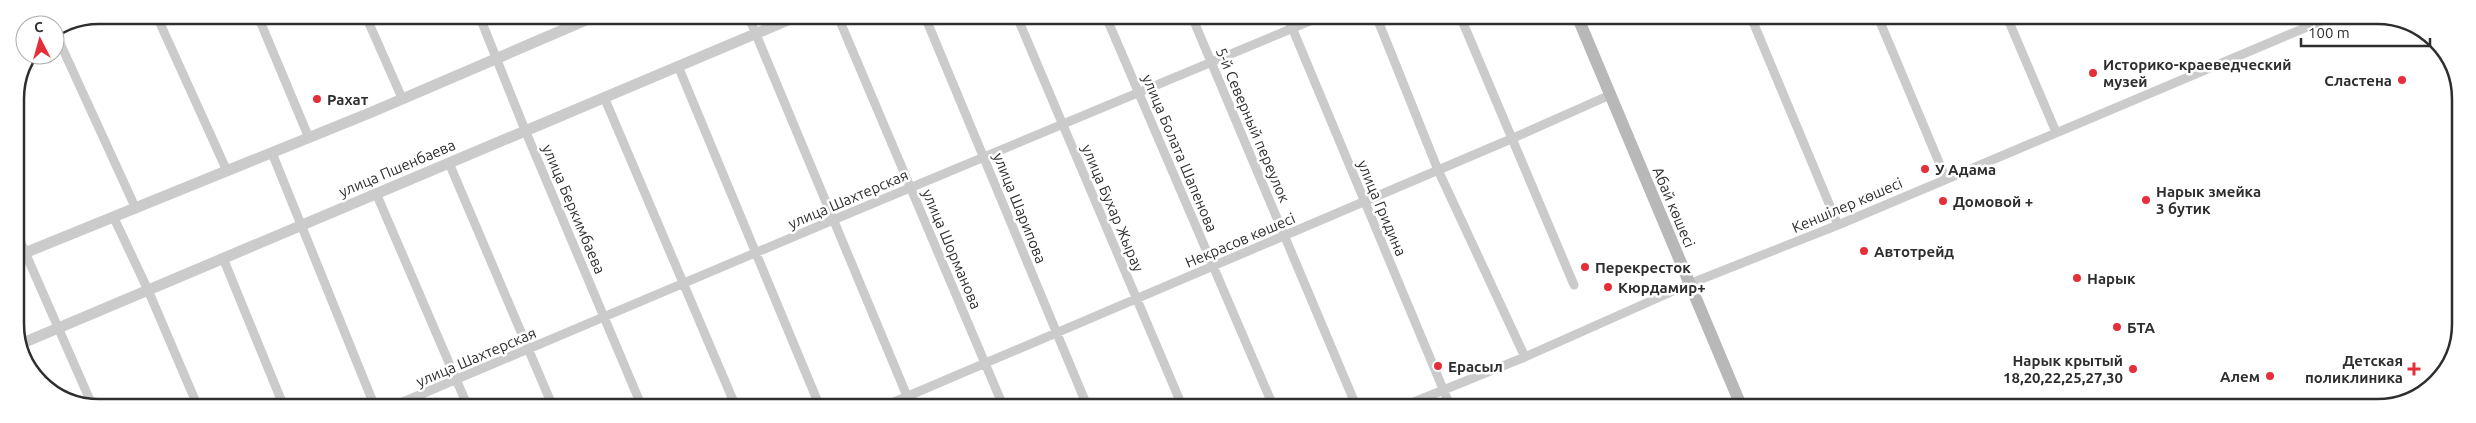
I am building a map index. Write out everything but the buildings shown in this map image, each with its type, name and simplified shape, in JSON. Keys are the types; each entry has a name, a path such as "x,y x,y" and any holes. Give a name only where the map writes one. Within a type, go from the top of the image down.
{"main road":[{"name":"Абай көшесі","path":"1580,24 1738,399"}],"street":[{"path":"160,24 227,171"},
{"path":"261,24 309,138"},
{"path":"369,24 402,98"},
{"name":"улица Беркимбаева","path":"483,24 525,130 639,399"},
{"path":"24,254 309,138 577,24"},
{"path":"752,24 908,399"},
{"name":"улица Пшенбаева","path":"26,342 778,24"},
{"name":"улица Шорманова","path":"841,24 1000,399"},
{"name":"улица Шарипова","path":"928,24 1084,399"},
{"name":"улица Бухар Жырау","path":"1020,24 1179,399"},
{"name":"улица Болата Шапенова","path":"1109,24 1270,399"},
{"name":"5-й Северный переулок","path":"1195,24 1353,399"},
{"name":"улица Гридина","path":"1291,24 1448,399"},
{"name":"улица Шахтерская","path":"411,399 833,220 1304,24"},
{"path":"1379,24 1438,170 1525,357"},
{"path":"1463,24 1574,285"},
{"path":"1754,24 1838,225"},
{"path":"1881,24 1946,179"},
{"path":"2010,24 2056,132"},
{"name":"Кеншілер көшесі","path":"1422,399 1525,357 1689,284 1838,225 2314,24"},
{"path":"65,54 136,209"},
{"path":"678,66 816,399"},
{"name":"Некрасов көшесі","path":"900,399 1364,202 1610,95"},
{"path":"604,97 732,399"},
{"path":"272,153 372,399"},
{"path":"449,163 550,399"},
{"path":"376,193 465,399"},
{"path":"114,218 148,290 195,399"},
{"path":"223,258 281,399"},
{"path":"24,261 59,328 90,399"}],"place":[{"name":"Историко-краеведческий музей","path":"2093,73"},
{"name":"Сластена","path":"2402,80"},
{"name":"Рахат","path":"317,99"},
{"name":"У Адама","path":"1925,169"},
{"name":"Нарык змейка 3 бутик","path":"2146,200"},
{"name":"Домовой +","path":"1943,201"},
{"name":"Автотрейд","path":"1864,251"},
{"name":"Перекресток","path":"1585,267"},
{"name":"Нарык","path":"2077,278"},
{"name":"Кюрдамир+","path":"1608,287"},
{"name":"БТА","path":"2117,327"},
{"name":"Ерасыл","path":"1438,366"},
{"name":"Нарык крытый 18,20,22,25,27,30","path":"2133,369"},
{"name":"Детская поликлиника","path":"2414,369"},
{"name":"Алем","path":"2270,376"}]}
